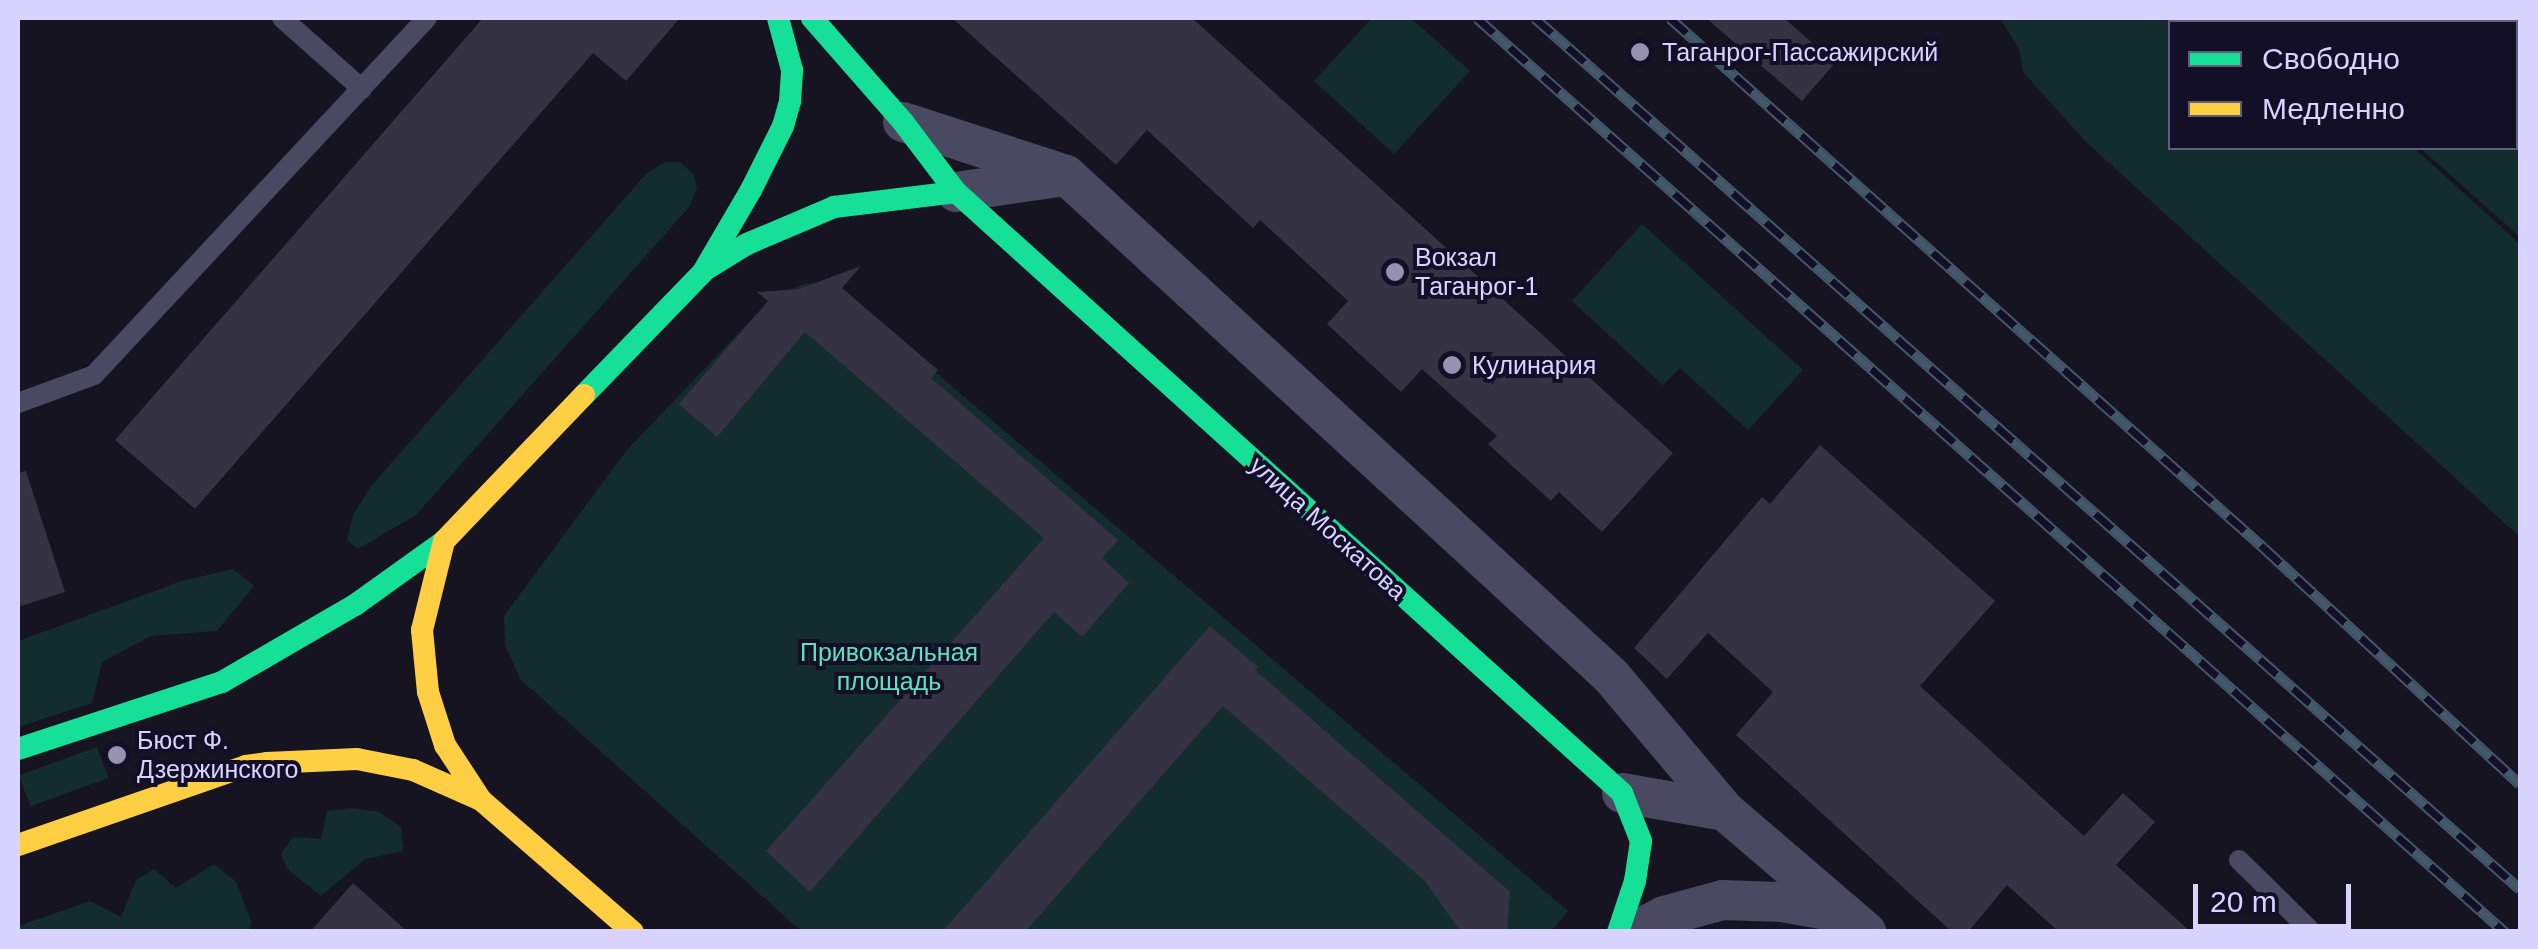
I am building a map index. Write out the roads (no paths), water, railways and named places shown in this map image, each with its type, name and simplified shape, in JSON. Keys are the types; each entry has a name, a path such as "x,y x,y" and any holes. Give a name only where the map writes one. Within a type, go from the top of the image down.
{"main road":[{"path":"702,272 783,126 792,70 778,18"},
{"name":"улица Москатова","path":"812,18 904,122 956,192 1622,793"},
{"path":"18,749 222,682 355,604 444,541 702,272 747,244 834,208 956,192"},
{"path":"444,541 422,630 428,692 445,745 481,800 633,932"},
{"path":"18,845 246,766 267,763 357,759 413,770 481,800"},
{"path":"1618,932 1635,881 1641,841 1622,793"}],"street":[{"path":"904,122 1066,175 1611,676 1726,811 1855,922"},
{"path":"956,192 1066,175"},
{"path":"1622,793 1726,811"},
{"path":"1633,932 1664,916 1723,900 1782,902 1855,922"}],"lane":[{"path":"282,18 362,89"},
{"path":"18,403 94,375 426,18"},
{"path":"2239,860 2312,932"}],"railway":[{"path":"1477,18 2505,932"},
{"path":"1535,18 2520,889"},
{"path":"1670,18 2264,548 2520,784"}],"place":[{"name":"Таганрог-Пассажирский","path":"1640,52"},
{"name":"Вокзал Таганрог-1","path":"1395,272"},
{"name":"Кулинария","path":"1452,365"},
{"name":"Бюст Ф. Дзержинского","path":"117,755"}],"park label":[{"name":"Привокзальная площадь","path":"889,668"}]}
